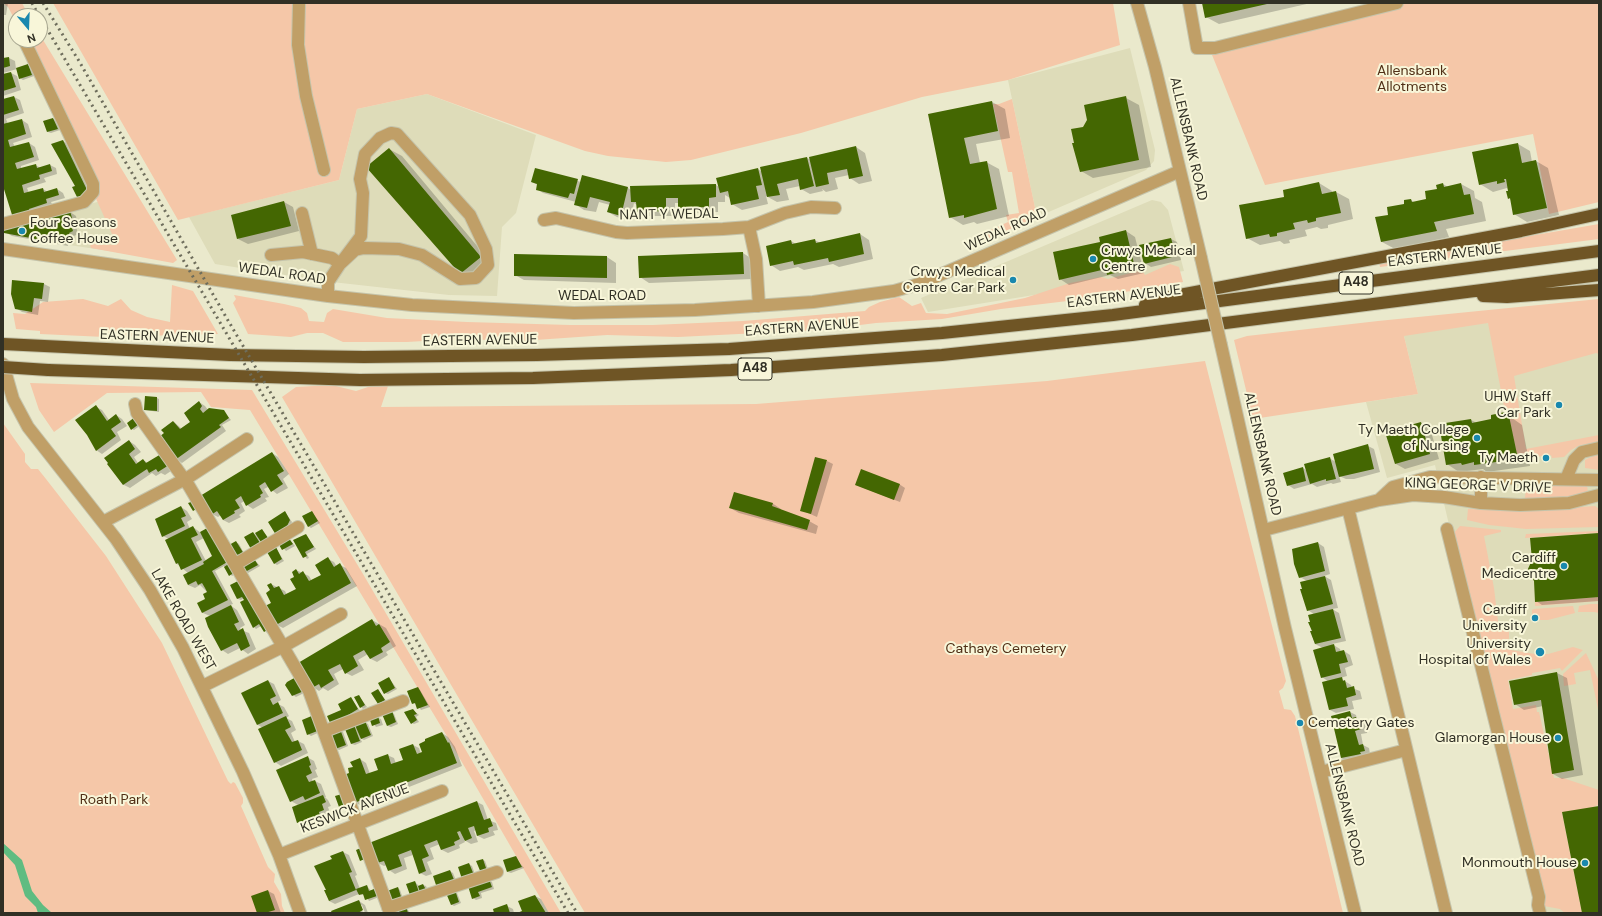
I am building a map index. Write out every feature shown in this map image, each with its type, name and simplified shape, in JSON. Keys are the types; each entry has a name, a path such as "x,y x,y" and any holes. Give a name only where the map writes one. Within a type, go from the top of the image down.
{"highway":[{"path":"1113,315 1169,297 1521,231 1599,214"},
{"name":"EASTERN AVENUE","path":"3,344 230,355 364,357 537,356 729,349 942,332 1113,315 1599,251"},
{"name":"A48","path":"3,367 48,370 360,380 532,378 731,370 942,355 1124,336 1599,275"},
{"path":"1459,294 1507,298 1599,290"}],"street":[{"path":"300,3 298,45 306,96 324,170"},
{"name":"ALLENSBANK ROAD","path":"1137,3 1155,67 1201,258 1264,530 1285,628 1355,913"},
{"path":"1189,3 1197,48 1215,48 1397,3"},
{"path":"3,224 84,202 93,192 93,184 28,48"},
{"path":"328,296 328,282 340,264 361,236 363,193 360,179 365,154 380,138 391,133 397,134 470,215 486,249 488,265 476,278 460,279 422,255 399,249 364,248 355,250 340,264"},
{"name":"WEDAL ROAD","path":"3,249 328,296 412,306 574,313 687,310 759,306 846,299 908,288 1180,171"},
{"name":"NANT Y WEDAL","path":"544,220 556,218 610,231 627,233 749,227 785,213 811,207 835,208"},
{"path":"302,213 312,254"},
{"path":"749,227 756,259 759,306"},
{"path":"271,255 303,252 332,258 340,264"},
{"name":"LAKE ROAD WEST","path":"3,364 13,399 28,427 103,522 150,590 169,622 203,686 279,855 300,913"},
{"path":"135,404 136,412 184,480 236,564 309,691 325,731 389,911 497,872"},
{"path":"103,522 184,480 247,439"},
{"path":"1566,478 1574,460 1582,452 1599,448"},
{"name":"KING GEORGE V DRIVE","path":"1379,500 1393,487 1430,477 1566,478 1599,480"},
{"path":"1481,477 1481,503"},
{"name":"KING GEORGE V DRIVE","path":"1264,530 1379,500 1414,495 1444,497 1481,503 1552,504 1569,503 1599,495"},
{"path":"1348,508 1446,913"},
{"path":"236,564 298,527"},
{"path":"1447,529 1539,897 1538,905 1540,913"},
{"path":"203,686 284,646 341,614"},
{"path":"325,731 402,701"},
{"path":"1321,772 1406,750"},
{"name":"KESWICK AVENUE","path":"279,855 442,791"}],"shaded area":[{"path":"1130,48 1155,150 1154,161 1146,170 1037,217 1008,80"},
{"path":"427,94 536,135 516,213 502,227 497,296 449,295 323,281 215,264 189,217 339,180 357,109"},
{"path":"1152,200 1161,202 1168,210 1184,271 928,312 921,298"},
{"path":"101,201 122,253 43,241 37,218"},
{"name":"Cardiff University","path":"1599,305 1599,913 1540,913 1435,465 1387,478 1366,402 1418,394 1403,332"},
{"path":"3,843 22,860 32,891 43,905 52,913 38,913 36,907 25,896 15,865 3,852"}],"green space":[{"path":"3,3 22,3 25,8 9,8"},
{"path":"53,3 1113,3 1120,45 1008,80 922,97 801,133 691,160 666,162 608,156 585,151 427,94 357,109 339,180 178,220"},
{"name":"Allensbank Allotments","path":"1402,3 1599,3 1599,202 1549,214 1533,134 1265,185 1210,50"},
{"path":"28,48 48,48 177,260 173,263 91,248 90,244 117,245"},
{"path":"1012,99 1037,217 988,239 982,234 1008,222 1006,215 1019,213 1012,172 1008,172 993,104 999,104"},
{"path":"1599,224 1599,239 1380,267 1379,262"},
{"path":"1170,264 1179,267 1183,282 1084,299 1001,309 942,319 876,323 820,330 678,337 607,335 521,341 457,339 407,342 343,342 323,333 307,333 291,337 248,334 233,303 236,299 234,295 284,304 301,308 307,313 309,321 324,322 327,313 333,309 387,318 467,322 570,325 653,325 743,321 865,311 869,307 880,302 899,297 912,306 921,303 926,313 947,314 1025,298 1070,283 1101,277 1108,279 1142,270 1145,275"},
{"path":"172,285 193,291 218,334 105,337 40,334 40,331 16,329 13,313 25,314 43,302 83,299 108,306 121,299 131,310 147,317 170,322"},
{"path":"1599,299 1599,354 1596,353 1514,376 1526,449 1599,435 1599,442 1580,445 1571,450 1564,457 1552,458 1551,455 1518,459 1509,417 1506,417 1488,323 1404,336 1418,394 1253,419 1234,340 1247,336 1378,321"},
{"name":"Cathays Cemetery","path":"1205,361 1286,681 1283,688 1279,691 1284,709 1291,710 1295,716 1343,913 585,913 282,397 296,387 332,385 356,391 377,384 388,386 381,407 756,404 1047,381"},
{"path":"30,383 252,390 363,574 561,913 549,913 448,738 250,410 211,407 201,392 107,393 54,432 39,410"},
{"name":"Roath Park","path":"3,423 25,454 25,462 31,469 38,469 106,556 162,643 228,781 231,784 233,782 235,783 243,798 243,803 241,806 268,867 275,874 274,882 281,894 282,906 285,913 3,913"},
{"path":"1599,453 1599,470 1585,468 1585,460"},
{"path":"1526,484 1587,485 1588,493 1566,499 1525,499"},
{"path":"1595,506 1599,509 1599,527 1526,529 1489,525 1467,520 1468,509 1525,511"},
{"path":"1460,526 1501,530 1501,532 1484,536 1494,588 1499,630 1509,630 1509,638 1505,649 1535,654 1548,654 1573,647 1583,650 1562,671 1560,668 1532,673 1532,675 1508,680 1513,709 1536,705 1537,712 1539,712 1554,778 1563,778 1599,790 1599,804 1594,807 1562,813 1582,913 1565,913 1560,909 1544,906 1453,534"},
{"path":"1599,531 1599,533 1525,538 1526,534"},
{"path":"1599,597 1599,601 1535,606 1535,602"},
{"path":"1599,604 1599,613 1578,612 1579,606"},
{"path":"1573,606 1575,613 1548,620 1532,620 1532,610 1534,609"},
{"path":"1586,653 1599,681 1599,714 1590,670 1574,673 1576,684 1564,686 1563,674"}],"building":[{"path":"1202,3 1267,3 1267,4 1205,18"},
{"path":"9,57 10,66 3,68 3,58"},
{"path":"28,64 32,75 19,79 16,68"},
{"path":"11,72 16,87 3,91 3,74"},
{"path":"14,96 19,110 3,115 3,99"},
{"path":"1126,96 1139,160 1080,172 1072,143 1074,143 1071,129 1083,127 1087,120 1084,105"},
{"path":"992,101 998,131 964,138 970,164 987,161 997,209 964,218 964,215 949,218 928,114"},
{"path":"53,118 58,129 47,132 43,121"},
{"path":"22,119 26,134 8,140 10,147 29,142 34,157 15,163 17,169 36,164 37,168 50,164 52,171 39,175 40,179 22,185 24,193 43,188 44,192 57,188 59,195 46,199 47,203 29,209 30,213 13,218 3,186 3,124"},
{"path":"63,140 88,192 78,199 72,187 75,186 51,144"},
{"path":"1518,143 1522,163 1536,160 1547,208 1513,215 1510,198 1508,199 1506,191 1508,191 1506,179 1504,179 1505,182 1497,184 1497,181 1479,185 1472,152"},
{"path":"856,146 863,176 849,179 847,169 827,173 829,184 816,187 809,157"},
{"path":"389,148 481,257 460,274 366,167"},
{"path":"807,157 814,186 800,190 798,179 777,184 780,195 767,197 760,167"},
{"path":"535,168 578,179 574,194 570,193 568,198 536,190 537,184 531,182"},
{"path":"758,168 762,185 756,186 759,199 731,205 728,191 720,193 716,178"},
{"path":"582,175 628,187 621,216 607,212 610,202 590,197 587,208 574,205"},
{"path":"1319,182 1322,194 1336,191 1341,213 1316,218 1316,221 1308,223 1307,220 1293,223 1295,229 1277,233 1277,236 1270,237 1269,234 1246,239 1239,205 1284,197 1283,190"},
{"path":"1443,183 1444,187 1461,183 1464,195 1470,194 1474,214 1434,222 1437,231 1381,242 1375,217 1388,215 1387,207 1404,204 1404,200 1411,199 1412,202 1426,199 1425,191 1437,189 1436,185"},
{"path":"716,184 716,197 709,198 709,207 678,208 678,198 666,198 666,211 637,212 636,202 631,202 630,186"},
{"path":"284,201 291,226 237,239 231,215"},
{"path":"70,211 72,218 69,219 73,231 69,233 70,235 61,237 62,244 4,233 4,228"},
{"name":"Crwys Medical Centre","path":"1126,230 1135,268 1107,275 1106,269 1059,280 1053,252 1100,242 1099,237"},
{"path":"860,233 864,254 829,262 828,258 794,265 793,261 770,266 766,246 791,240 792,244 815,239 816,243"},
{"path":"1171,238 1176,256 1144,264 1139,245"},
{"path":"743,252 744,274 639,278 638,256"},
{"path":"514,254 607,256 607,278 514,276"},
{"path":"12,280 44,283 42,299 34,298 32,312 15,309 11,294"},
{"path":"145,396 157,397 157,411 144,410"},
{"path":"199,401 202,406 200,409 203,413 209,408 224,410 229,418 219,425 221,427 175,460 159,437 164,433 161,430 173,421 180,429 190,422 184,413"},
{"path":"96,405 107,421 116,414 121,422 111,429 116,436 96,451 87,435 75,420"},
{"name":"Ty Maeth College of Nursing","path":"1505,412 1506,417 1509,416 1518,459 1474,465 1474,462 1462,465 1461,463 1446,465 1439,424 1471,419 1472,423 1491,419 1491,415"},
{"path":"135,417 139,424 131,430 127,423"},
{"path":"1421,422 1430,454 1395,464 1385,432"},
{"path":"129,440 135,449 129,454 136,464 143,459 146,463 161,454 169,465 158,472 156,469 149,473 147,469 123,485 104,458"},
{"path":"1368,444 1374,469 1339,477 1333,454"},
{"path":"272,452 284,471 277,475 283,484 271,492 265,482 259,486 263,493 260,495 261,497 246,506 241,496 235,500 240,508 234,511 235,513 223,520 217,511 211,515 200,496"},
{"path":"815,457 827,460 811,514 800,511"},
{"path":"1330,457 1336,479 1326,481 1326,479 1310,484 1304,464"},
{"path":"1303,467 1306,481 1287,486 1283,473"},
{"path":"861,469 900,484 894,500 855,485"},
{"path":"734,492 773,503 772,506 810,520 807,530 729,508"},
{"path":"194,501 198,508 193,511 188,503"},
{"path":"181,506 186,516 181,518 185,526 162,537 155,519"},
{"path":"285,511 290,520 285,530 276,535 268,522"},
{"path":"312,511 318,521 308,527 302,516"},
{"path":"193,526 198,535 191,538 202,560 181,570 178,563 176,564 165,540"},
{"path":"209,527 229,561 212,571 228,600 202,613 197,603 205,599 203,594 207,592 205,588 202,583 198,585 196,581 188,585 183,575 204,564 203,562 212,556 200,532"},
{"path":"262,529 268,538 261,542 255,533"},
{"path":"253,532 260,543 251,549 244,537"},
{"name":"Cardiff Medicentre","path":"1599,533 1599,597 1535,602 1534,581 1527,571 1532,560 1530,538"},
{"path":"306,534 314,547 305,552 307,556 303,558 293,540"},
{"path":"288,537 293,544 282,550 278,543"},
{"path":"236,541 244,554 235,555 229,545"},
{"path":"1318,542 1325,571 1299,578 1294,564 1292,549"},
{"path":"276,547 282,559 274,564 267,552"},
{"path":"253,557 258,565 245,572 243,563"},
{"path":"328,557 334,567 340,563 351,583 276,625 265,606 271,603 266,593 270,590 267,585 271,583 274,588 279,586 284,595 296,589 290,579 294,577 292,572 296,569 299,574 303,571 309,581 321,575 315,565"},
{"path":"230,563 235,572 229,576 224,567"},
{"path":"1325,576 1333,604 1307,611 1300,589 1302,589 1300,582"},
{"path":"240,580 269,629 264,632 259,624 253,628 240,602 244,600 242,597 237,599 230,585"},
{"path":"231,605 239,622 234,624 238,631 243,628 250,646 241,651 237,643 221,651 208,627 205,618"},
{"path":"1333,609 1341,638 1315,644 1310,631 1312,631 1308,622 1310,622 1308,615"},
{"path":"372,619 376,626 379,624 390,642 381,648 383,652 370,659 364,650 353,656 358,666 345,674 340,664 328,670 334,680 321,688 319,684 312,688 298,663"},
{"path":"1334,644 1336,652 1344,650 1348,662 1339,664 1341,673 1321,678 1313,650"},
{"name":"Glamorgan House","path":"1557,672 1574,770 1552,774 1541,700 1514,705 1509,681"},
{"path":"296,677 304,691 292,696 285,685 287,682"},
{"path":"389,677 395,688 384,694 378,683"},
{"path":"1342,677 1343,681 1345,680 1347,688 1354,686 1356,695 1346,698 1348,706 1329,710 1322,682"},
{"path":"268,680 276,696 270,699 273,705 278,702 283,713 257,725 241,693"},
{"path":"418,687 428,705 417,709 415,703 412,704 407,691"},
{"path":"378,689 385,700 378,704 371,693"},
{"path":"359,695 365,705 360,708 354,697"},
{"path":"351,697 358,709 345,717 346,719 331,725 327,716 341,710 338,704"},
{"path":"413,709 417,714 414,715 417,720 411,724 404,712"},
{"path":"392,711 396,722 387,726 382,714"},
{"path":"1350,711 1352,718 1356,717 1357,721 1362,720 1363,726 1360,726 1361,729 1355,731 1359,745 1363,744 1365,751 1360,752 1361,754 1341,758 1331,716"},
{"path":"314,715 320,730 307,735 302,720"},
{"path":"286,716 291,727 285,730 292,742 298,740 302,750 274,763 258,729"},
{"path":"378,716 380,723 372,726 370,720"},
{"path":"365,721 371,735 361,739 355,725"},
{"path":"354,725 360,741 351,744 345,729"},
{"path":"340,729 346,745 335,749 331,735"},
{"path":"442,732 448,743 449,742 457,763 354,803 344,775 349,773 348,768 353,767 350,762 360,758 366,774 378,770 374,759 388,754 391,764 403,760 399,749 413,744 417,754 422,752 419,744 425,741 425,739"},
{"path":"308,756 311,765 309,766 312,773 306,776 309,782 315,780 320,793 305,800 303,796 290,802 276,770"},
{"path":"342,794 346,804 339,807 335,796"},
{"path":"323,795 326,802 322,804 324,810 319,812 320,816 297,823 292,807"},
{"path":"477,801 484,820 490,818 493,826 488,828 489,832 477,836 474,826 468,828 472,838 465,841 460,831 457,832 460,839 454,842 455,845 441,850 437,840 424,845 429,856 422,859 426,871 419,874 411,850 398,855 402,866 388,871 384,861 377,863 369,843"},
{"name":"Monmouth House","path":"1599,806 1599,913 1582,913 1562,812"},
{"path":"363,847 367,858 360,861 356,850"},
{"path":"343,851 352,872 349,873 356,890 329,901 324,890 326,890 314,866 332,859 330,856"},
{"path":"516,856 522,867 507,872 503,860"},
{"path":"483,859 487,871 481,873 476,861"},
{"path":"469,863 474,875 462,879 458,867"},
{"path":"450,870 455,882 437,888 433,876"},
{"path":"489,879 492,887 478,892 480,896 472,899 468,886"},
{"path":"415,881 419,892 410,895 406,884"},
{"path":"423,884 426,890 420,892 418,886"},
{"path":"367,885 369,891 374,889 377,896 365,900 363,894 359,895 356,889"},
{"path":"398,887 402,900 390,900 387,891"},
{"path":"268,890 275,910 265,913 257,913 251,896"},
{"path":"455,890 459,902 451,905 446,893"},
{"path":"535,895 546,913 517,913 522,911 518,901"},
{"path":"359,900 363,910 358,913 332,913 331,911"},
{"path":"507,904 510,913 494,913 493,909"},
{"path":"406,906 408,913 396,913 396,910"}],"railway":[{"path":"32,3 35,8"},
{"path":"43,3 79,61 226,317 577,913"},
{"path":"48,31 568,913"}],"place":[{"name":"Four Seasons Coffee House","path":"22,231"},
{"name":"Crwys Medical Centre","path":"1093,259"},
{"name":"Crwys Medical Centre Car Park","path":"1013,280"},
{"name":"UHW Staff Car Park","path":"1559,405"},
{"name":"Ty Maeth College of Nursing","path":"1477,438"},
{"name":"Ty Maeth","path":"1546,458"},
{"name":"Cardiff Medicentre","path":"1564,566"},
{"name":"Cardiff University","path":"1535,618"},
{"name":"University Hospital of Wales","path":"1540,652"},
{"name":"Cemetery Gates","path":"1300,723"},
{"name":"Glamorgan House","path":"1558,738"},
{"name":"Monmouth House","path":"1585,863"}]}
